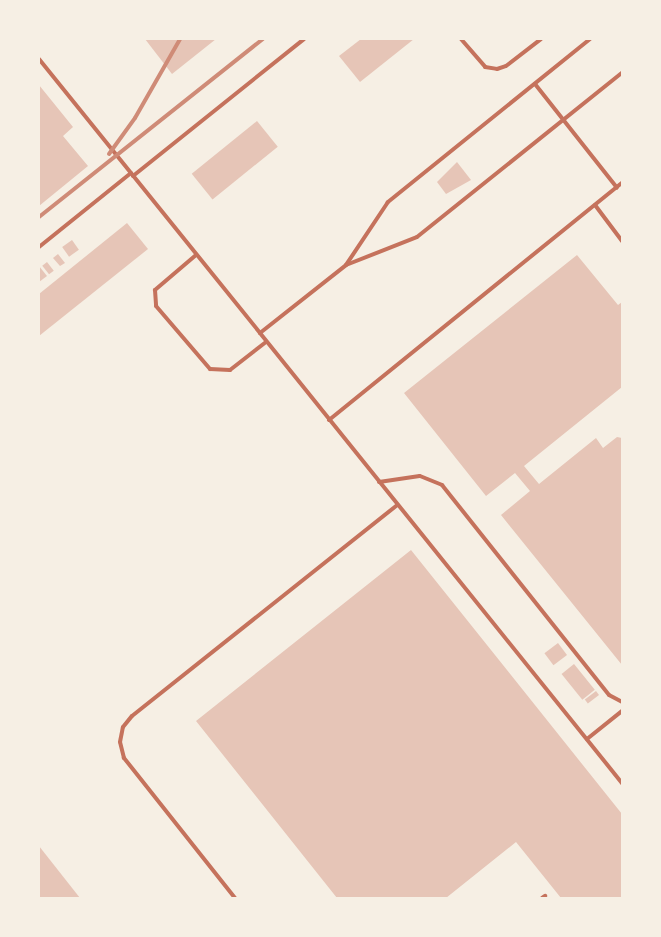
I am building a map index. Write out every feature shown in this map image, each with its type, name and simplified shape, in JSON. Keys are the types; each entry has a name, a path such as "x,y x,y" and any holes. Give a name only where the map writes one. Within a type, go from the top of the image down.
{"lane":[{"path":"39,247 304,39"},
{"path":"461,39 485,67 496,69 506,66 540,39"},
{"path":"346,265 388,202 590,39"},
{"path":"39,59 622,783"},
{"path":"260,333 346,265 416,237 622,73"},
{"path":"535,84 617,188"},
{"path":"329,420 622,184"},
{"path":"595,205 622,240"},
{"path":"196,255 155,290 156,306 210,369 230,370 266,342"},
{"path":"378,482 420,476 442,485 609,695 622,702"},
{"path":"235,898 124,758 120,742 124,728 132,716 397,505"},
{"path":"587,739 622,711"}],"building":[{"path":"145,39 216,39 172,74"},
{"path":"361,39 414,39 360,82 339,56"},
{"path":"39,85 73,127 63,136 88,166 39,206"},
{"path":"257,121 278,147 212,200 192,174"},
{"path":"457,162 471,180 446,194 437,182"},
{"path":"127,223 148,249 39,336 39,294"},
{"path":"72,240 79,250 69,257 62,247"},
{"path":"58,254 65,263 60,266 53,258"},
{"path":"577,255 618,305 622,302 622,387 524,466 539,484 596,438 603,448 617,437 622,438 622,665 501,515 530,491 515,473 486,496 404,393"},
{"path":"47,262 54,271 49,274 42,266"},
{"path":"39,266 47,276 39,282"},
{"path":"411,550 622,814 622,898 561,898 516,842 446,898 337,898 196,721"},
{"path":"558,643 567,655 553,665 544,653"},
{"path":"574,664 595,690 582,700 562,674"},
{"path":"596,691 599,695 588,703 585,699"},
{"path":"39,846 80,898 39,898"}],"railway":[{"path":"109,154 135,118 180,39"},
{"path":"39,217 263,39"}]}
